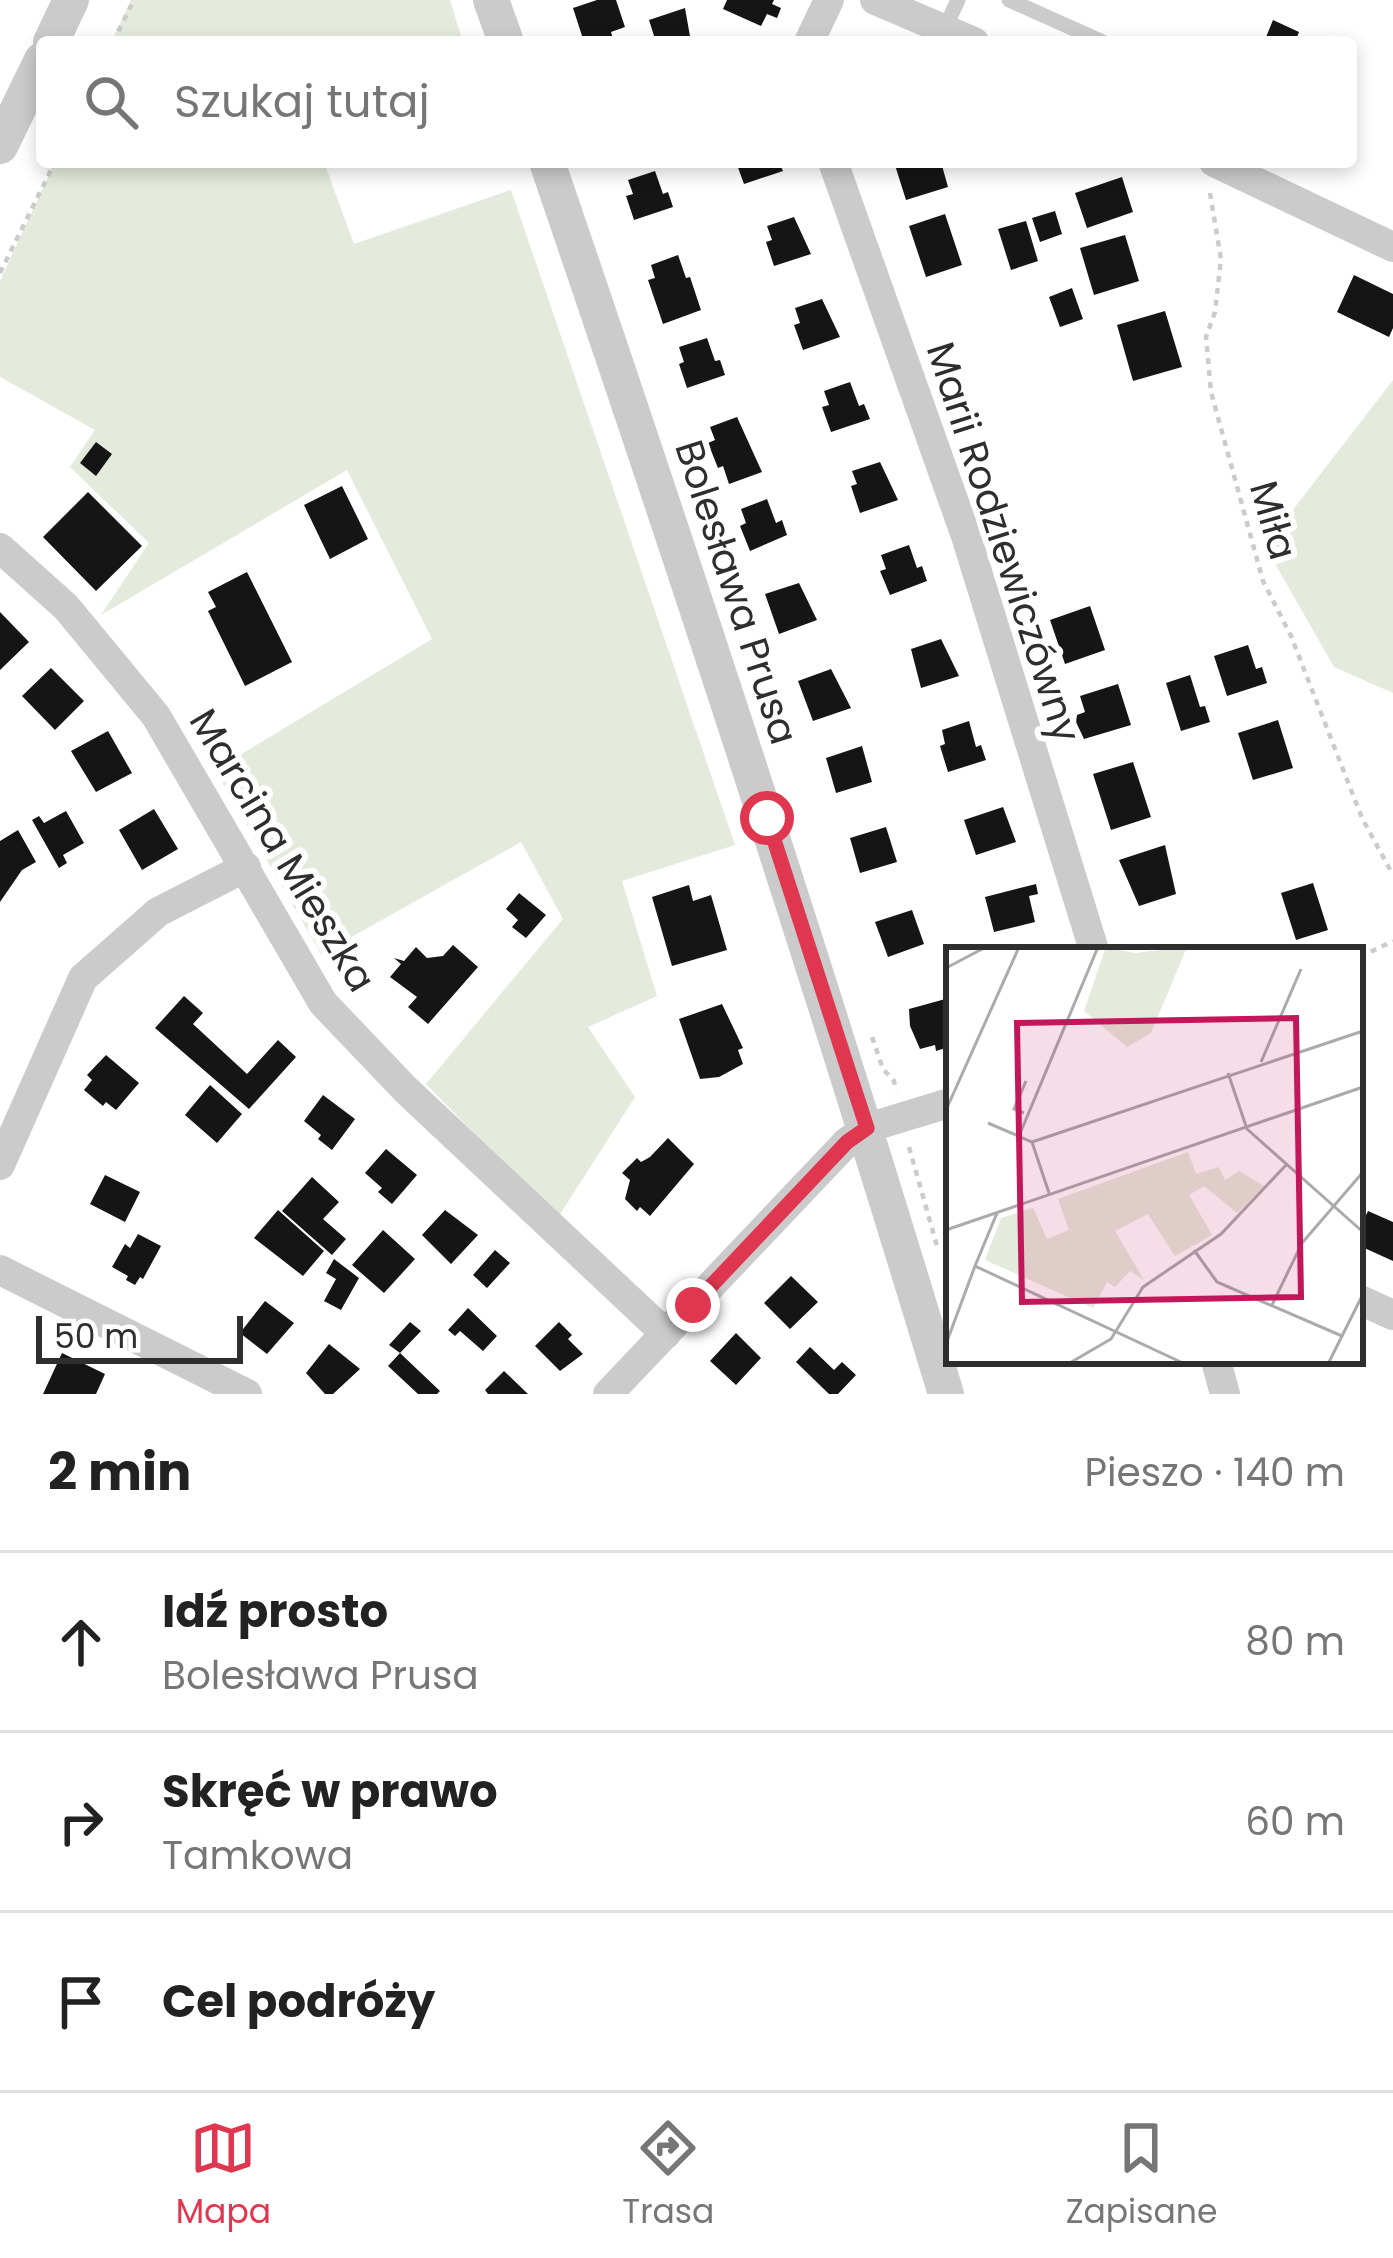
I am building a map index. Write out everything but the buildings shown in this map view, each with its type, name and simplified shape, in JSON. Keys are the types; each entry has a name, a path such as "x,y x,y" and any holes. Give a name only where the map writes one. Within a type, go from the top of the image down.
{"street":[{"path":"54,36 71,0"},
{"path":"491,0 504,36"},
{"path":"875,0 952,14"},
{"path":"812,36 831,1"},
{"path":"0,146 36,72"},
{"name":"Bolesława Prusa","path":"549,168 710,640 867,1128 946,1394"},
{"name":"Marii Rodziewiczówny","path":"835,168 966,536 1093,947"},
{"path":"1209,170 1393,247"},
{"name":"Marcina Mieszka","path":"0,548 66,607 156,716 323,1003 405,1089 666,1334"},
{"path":"0,1165 82,978 158,912 246,867"},
{"path":"608,1394 847,1142 867,1128 946,1104"},
{"path":"0,1270 247,1394"},
{"path":"1363,1301 1393,1315"},
{"path":"1217,1364 1226,1394"}],"lane":[{"path":"1010,0 1090,36"}],"path":[{"path":"116,36 134,0"},
{"path":"0,273 52,168"},
{"name":"Miła","path":"1209,170 1221,259 1215,312 1206,337 1210,392 1263,580 1291,636 1362,818 1393,875"},
{"path":"1363,956 1393,941"}],"green space":[{"path":"131,0 450,0 461,36 114,36"},
{"path":"52,168 326,168 354,244 511,190 735,845 622,881 657,996 588,1027 635,1097 557,1219 426,1084 563,919 521,842 321,954 215,770 432,639 347,470 101,615 149,543 70,467 95,430 0,377 0,281"},
{"path":"1393,380 1393,693 1334,667 1265,546"}],"route":[{"path":"693,1305 847,1142 867,1128 767,818"}]}
